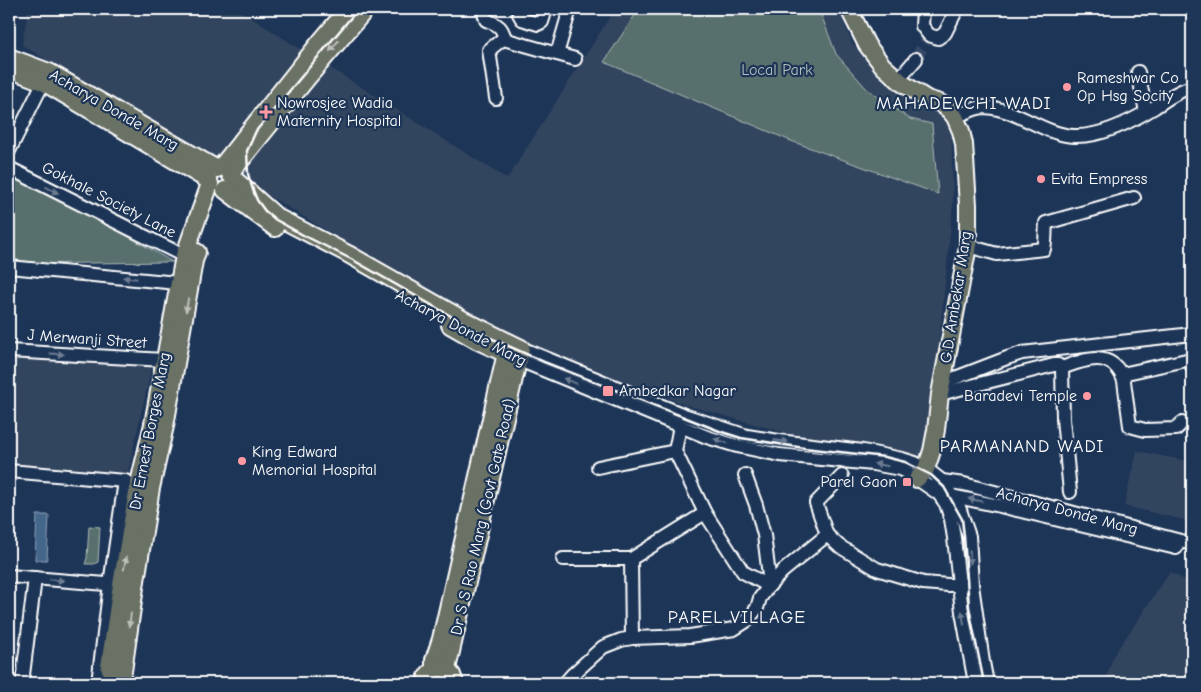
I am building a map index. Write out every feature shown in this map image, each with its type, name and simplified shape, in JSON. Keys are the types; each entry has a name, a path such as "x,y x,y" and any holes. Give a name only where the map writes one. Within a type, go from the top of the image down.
{"main road":[{"name":"Dr Ernest Borges Marg","path":"115,681 109,667 138,485 159,425 189,258 220,179 346,18 366,9"},
{"path":"849,9 867,45 883,66 898,80 927,99 940,104 955,117"},
{"name":"Acharya Donde Marg","path":"9,56 220,179 274,222 348,254 367,271 464,320 514,351"},
{"name":"Acharya Donde Marg","path":"9,69 46,77"},
{"name":"G.D. Ambekar Marg","path":"923,477 936,430 941,389 968,246 968,205 964,144 955,117"},
{"name":"Dr Ernest Borges Marg","path":"159,425 164,360 175,336"},
{"path":"451,677 434,660 514,351"},
{"path":"425,683 429,673 451,677"}],"street":[{"path":"482,9 486,20 498,26 507,40 575,59"},
{"path":"520,9 519,14 522,19 538,24 542,22 546,9"},
{"path":"557,54 570,9"},
{"path":"923,9 922,26 930,36 938,38 946,33 957,9"},
{"path":"496,98 489,50 504,38"},
{"path":"898,80 916,59"},
{"path":"1138,72 1146,112"},
{"path":"9,151 46,77"},
{"path":"955,117 982,107 1004,111 1059,134 1074,136 1111,129 1189,91"},
{"name":"Gokhale Society Lane","path":"9,168 189,258"},
{"path":"968,246 997,254 1044,249 1046,223 1134,198"},
{"path":"9,267 185,283"},
{"path":"941,389 1007,358 1022,353 1192,334"},
{"name":"J Merwanji Street","path":"9,351 164,360"},
{"name":"Acharya Donde Marg","path":"514,351 657,410 684,415 747,436 863,451 902,459 915,463 923,477 945,495 1000,506 1192,552"},
{"path":"941,389 1054,365 1062,368 1086,360 1100,358 1116,365 1122,374 1130,426 1145,430 1176,429 1182,423"},
{"path":"1122,374 1191,359 1192,366"},
{"path":"1062,368 1063,419 1070,492"},
{"name":"Acharya Donde Marg","path":"657,410 680,426 737,446 780,455 873,464 900,469 923,477 964,484 1192,544"},
{"path":"680,426 675,451 705,513 743,572 769,585"},
{"path":"833,460 835,447"},
{"path":"598,467 675,451"},
{"path":"9,471 138,485"},
{"path":"745,475 764,535 769,585"},
{"path":"842,476 816,503 828,535 839,546 877,569 923,583 965,585"},
{"name":"Acharya Donde Marg","path":"942,480 965,585 977,664"},
{"path":"563,559 631,559 705,513"},
{"path":"565,683 603,647 621,640 690,636 734,630 748,620 757,608 760,598 769,585 783,571 828,535"},
{"path":"631,559 632,638"},
{"path":"9,576 122,585 98,683"},
{"path":"22,683 35,578"},
{"path":"975,683 977,664"},
{"path":"977,664 987,683"}],"shaded area":[{"path":"28,9 237,9 507,179 615,9 838,9 852,43 880,76 916,101 951,106 953,204 926,472 686,405 532,345 463,314 22,45"},
{"path":"9,356 152,365 127,477 9,465"},
{"path":"1137,451 1192,462 1192,522 1124,506"},
{"path":"37,515 49,515 47,560 35,560"},
{"path":"1170,572 1192,584 1192,683 1153,683 1138,674 1125,683 1104,683 1114,655"}],"green space":[{"name":"Local Park","path":"639,9 819,9 836,54 867,89 910,119 932,124 938,194 791,141 604,62"},
{"path":"9,169 173,262 9,264"},
{"path":"89,526 100,527 98,562 94,564 85,564"}],"tunnel":[{"path":"916,59 929,35"}],"railway":[{"path":"358,9 256,131 247,151 248,174 257,200 265,211 276,220 353,260 484,335 544,362 741,438 804,448 885,457 905,462 931,475 944,487 962,519 969,607 984,683"}],"place":[{"name":"Rameshwar Co Op Hsg Socity","path":"1067,87"},
{"name":"Nowrosjee Wadia Maternity Hospital","path":"266,112"},
{"name":"Evita Empress","path":"1041,179"},
{"name":"Ambedkar Nagar","path":"608,391"},
{"name":"Baradevi Temple","path":"1087,396"},
{"name":"King Edward Memorial Hospital","path":"242,461"},
{"name":"Parel Gaon","path":"907,482"}],"district":[{"name":"MAHADEVCHI WADI","path":"964,103"},
{"name":"PARMANAND WADI","path":"1022,446"},
{"name":"PAREL VILLAGE","path":"737,617"}]}
